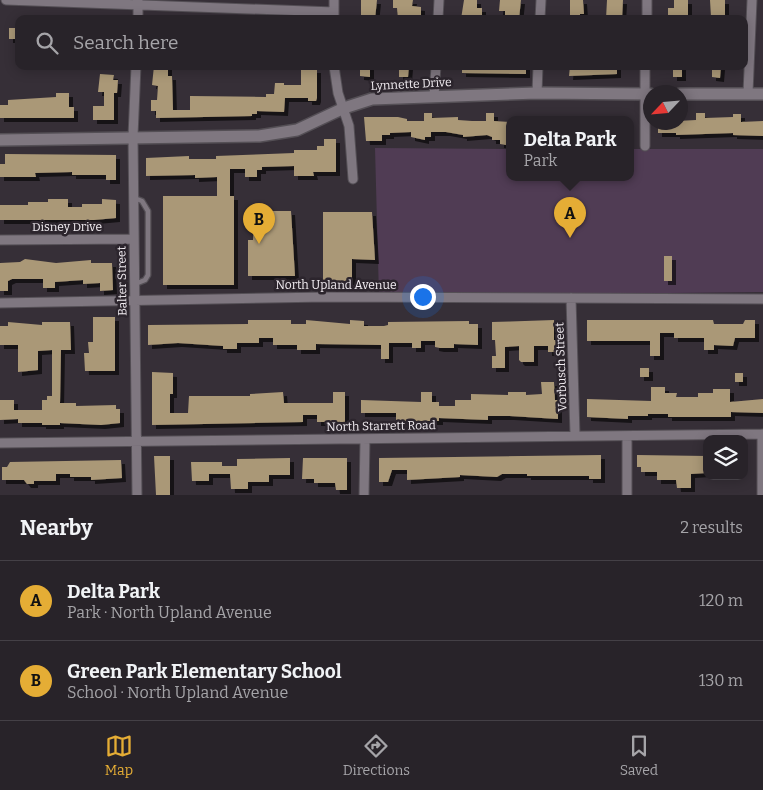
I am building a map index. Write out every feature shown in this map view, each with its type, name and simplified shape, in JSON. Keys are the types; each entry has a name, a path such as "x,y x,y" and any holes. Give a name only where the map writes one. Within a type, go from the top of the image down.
{"street":[{"path":"6,0 138,3 334,15 334,0"},
{"path":"438,15 439,0"},
{"path":"540,15 541,0"},
{"path":"647,0 647,15"},
{"path":"748,93 752,0"},
{"name":"Balter Street","path":"136,70 133,136 137,495"},
{"path":"334,70 334,79 349,126 352,179"},
{"path":"434,96 436,70"},
{"path":"537,93 538,70"},
{"path":"645,70 646,85"},
{"name":"Lynnette Drive","path":"0,140 133,136 259,136 297,130 344,108 372,99 537,93 643,94"},
{"path":"688,94 763,94"},
{"path":"645,146 646,130"},
{"name":"Disney Drive","path":"0,240 134,239"},
{"name":"North Upland Avenue","path":"0,302 326,297 763,299"},
{"name":"Vorbusch Street","path":"571,298 575,435"},
{"path":"762,434 762,495"},
{"name":"North Starrett Road","path":"0,443 762,434"},
{"path":"627,436 627,495"},
{"path":"364,495 365,439"}],"lane":[{"path":"134,198 142,201 148,211 148,275 145,280 135,284"}],"shaded area":[{"path":"375,148 506,149 506,181 634,181 634,149 763,149 763,292 379,296"}],"building":[{"path":"361,0 377,0 375,15 361,15"},
{"path":"393,0 413,0 412,6 421,7 421,15 398,15 397,8 393,8"},
{"path":"464,0 477,0 477,8 482,8 482,15 462,15"},
{"path":"500,0 521,0 519,15 505,15 505,11 499,11"},
{"path":"570,0 583,0 584,14 570,15"},
{"path":"607,0 623,0 622,15 606,15"},
{"path":"674,0 688,0 688,15 668,15 668,8 674,8"},
{"path":"710,0 725,0 725,15 711,15"},
{"path":"9,28 15,28 15,39 9,39"},
{"path":"154,70 168,70 168,76 172,76 173,110 190,110 190,96 266,97 266,94 274,94 275,83 301,85 301,70 317,70 316,101 308,101 308,98 285,98 284,112 257,111 257,114 252,114 252,116 156,118 156,111 151,111 151,100 157,100 158,86 152,85"},
{"path":"360,70 370,70 370,77 360,76"},
{"path":"399,70 409,70 408,77 399,77"},
{"path":"462,70 526,70 526,74 462,73"},
{"path":"570,70 617,70 617,74 569,76"},
{"path":"673,70 682,70 682,77 673,77"},
{"path":"712,70 721,70 720,78 712,77"},
{"path":"100,74 114,75 113,80 118,80 117,93 114,93 114,120 93,120 93,106 104,106 104,92 98,92"},
{"path":"56,93 69,93 69,107 74,107 74,118 0,118 0,105 8,105 8,100 56,97"},
{"path":"424,113 432,113 432,118 458,117 458,120 486,121 486,113 494,113 494,121 506,122 506,145 500,144 500,140 492,140 492,137 487,135 463,137 463,135 446,132 431,132 431,137 425,137 425,140 411,137 411,132 382,135 382,141 366,141 364,117 398,117 407,119 407,121 424,121"},
{"path":"696,113 705,113 705,118 733,117 733,114 741,114 741,122 763,121 763,136 733,135 733,133 676,135 676,133 658,133 658,130 688,130 688,120 696,120"},
{"path":"324,139 336,139 336,172 313,172 314,176 294,176 294,166 262,167 262,170 257,170 257,177 245,177 245,169 230,169 230,196 234,196 234,285 163,285 163,196 217,196 217,177 195,178 195,175 146,176 146,158 189,156 189,159 216,159 216,156 294,153 294,150 317,150 317,146 324,146"},
{"path":"5,154 116,155 116,180 106,180 106,175 72,175 72,172 35,173 36,177 0,177 0,164 5,164"},
{"path":"48,199 68,199 68,207 82,207 82,204 102,204 102,199 116,200 116,218 94,220 0,220 0,205 28,205 28,202 48,202"},
{"path":"254,211 291,211 295,276 248,276 248,240 253,240"},
{"path":"323,212 372,212 375,260 352,259 352,281 323,281"},
{"path":"664,256 672,256 672,281 664,281"},
{"path":"25,259 56,263 91,260 91,263 112,263 113,290 100,291 100,283 83,284 83,280 55,282 55,288 43,288 43,279 12,279 8,281 8,291 0,291 0,263 20,262"},
{"path":"93,317 115,317 115,371 85,371 84,353 89,353 88,342 93,342"},
{"path":"248,320 291,320 291,324 306,324 306,320 350,324 350,320 364,321 364,326 384,326 388,325 388,322 469,321 469,324 478,324 478,345 454,344 454,348 440,348 435,347 435,341 421,341 421,348 412,348 412,343 389,343 389,359 381,359 381,345 316,344 316,350 297,350 297,345 273,345 273,338 259,338 259,343 237,343 237,349 223,349 223,346 178,343 148,345 148,325 248,324"},
{"path":"554,320 554,340 559,340 559,352 548,352 548,346 534,346 534,362 521,362 519,360 519,346 505,347 505,368 492,368 492,356 496,356 495,340 492,340 492,322"},
{"path":"587,320 713,320 714,324 743,324 745,320 755,320 755,338 735,338 733,346 714,345 714,350 704,350 704,338 674,338 674,333 660,333 660,356 650,356 650,341 587,341"},
{"path":"8,322 42,325 42,322 70,322 71,350 61,350 60,403 76,403 76,406 116,405 116,409 120,409 120,423 101,425 60,423 60,425 42,425 42,423 18,423 18,419 0,420 0,400 14,400 14,410 42,410 42,400 47,400 47,396 52,396 52,350 38,351 38,370 18,372 18,345 0,345 0,326 8,326"},
{"path":"640,368 649,368 649,377 640,377"},
{"path":"152,372 173,373 173,394 170,394 170,413 188,413 189,396 250,396 250,394 283,392 284,403 333,403 333,392 345,392 345,422 317,422 317,415 303,415 303,422 152,425"},
{"path":"735,373 743,373 743,382 735,382"},
{"path":"541,382 554,382 555,400 558,400 558,419 488,416 488,420 439,418 439,421 396,421 396,413 361,413 361,400 421,402 421,392 432,392 432,402 439,402 439,406 455,406 455,400 471,400 471,394 508,395 508,392 526,392 526,395 542,394"},
{"path":"651,387 665,387 665,393 677,393 676,397 698,397 698,393 713,393 713,389 730,389 730,402 763,399 763,413 731,412 731,417 668,417 668,414 648,414 648,416 628,416 628,419 587,417 587,399 651,401"},
{"path":"601,455 601,479 589,479 589,476 502,474 497,477 460,475 460,477 407,480 407,470 392,470 388,482 379,482 379,458"},
{"path":"637,455 703,456 703,473 691,474 691,488 677,488 676,480 657,480 657,472 641,472 641,467 637,467"},
{"path":"154,456 170,456 170,495 156,495"},
{"path":"290,458 290,475 269,475 269,482 248,482 248,489 231,489 230,474 209,474 209,481 192,481 191,462 222,462 222,466 237,466 237,459"},
{"path":"303,458 347,458 347,490 336,490 335,483 314,483 314,479 302,479"},
{"path":"121,460 122,478 91,480 91,477 70,477 70,474 56,474 56,481 34,481 34,484 27,484 24,480 2,480 2,467 7,467 10,462"}],"place":[{"name":"Delta Park","path":"570,238"},
{"name":"Green Park Elementary School","path":"259,244"}]}
